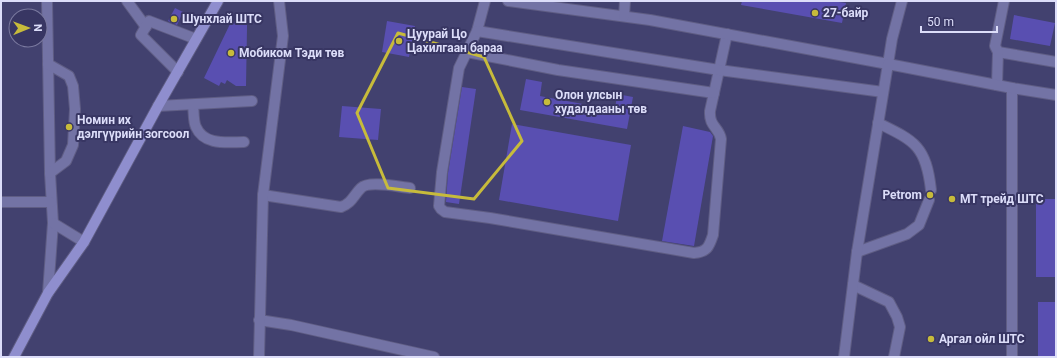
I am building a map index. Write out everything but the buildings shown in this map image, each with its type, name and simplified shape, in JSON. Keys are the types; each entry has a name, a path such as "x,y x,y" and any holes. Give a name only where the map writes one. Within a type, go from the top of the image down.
{"main road":[{"path":"14,357 48,293 84,242 158,106 218,1"}],"street":[{"path":"47,1 50,174 53,223 48,293"},
{"path":"127,1 146,27"},
{"path":"259,357 263,195 283,36 279,1"},
{"path":"485,1 477,31 459,68 438,206 445,212 490,218 694,254 702,253 709,247 713,235 721,139 720,134 712,124 709,117 727,34"},
{"path":"508,1 650,20 1056,95"},
{"path":"624,16 625,1"},
{"path":"844,357 857,252 883,92 892,39 902,1"},
{"path":"996,85 998,52 995,46 1004,1"},
{"path":"178,72 141,35 149,21 196,39"},
{"path":"477,31 719,70 883,92"},
{"path":"467,52 558,70 714,93"},
{"path":"998,52 1056,62"},
{"path":"48,64 68,76 73,86 75,109 74,145 66,161 50,174"},
{"path":"1012,88 1012,357"},
{"path":"158,106 252,101"},
{"path":"193,105 196,127 205,138 215,142 244,142"},
{"path":"857,252 907,234 919,225 930,195 929,170 922,152 905,136 878,123"},
{"path":"263,195 341,207 350,203 353,197 365,186 373,184 410,188"},
{"path":"1,202 51,202"},
{"path":"53,223 84,242"},
{"path":"853,285 889,302 897,316 900,327 894,357"},
{"path":"259,320 291,325 434,357"}],"highlighted area":[{"path":"398,33 484,57 522,141 474,199 388,188 357,113"}],"place":[{"name":"27-байр","path":"815,13"},
{"name":"Шунхлай ШТС","path":"174,19"},
{"name":"Цуурай Цо Цахилгаан бараа","path":"399,41"},
{"name":"Мобиком Тэди төв","path":"231,53"},
{"name":"Олон улсын худалдааны төв","path":"547,102"},
{"name":"Номин их дэлгүүрийн зогсоол","path":"69,127"},
{"name":"Petrom","path":"930,195"},
{"name":"МТ трейд ШТС","path":"952,199"},
{"name":"Аргал ойл ШТС","path":"931,339"}]}
